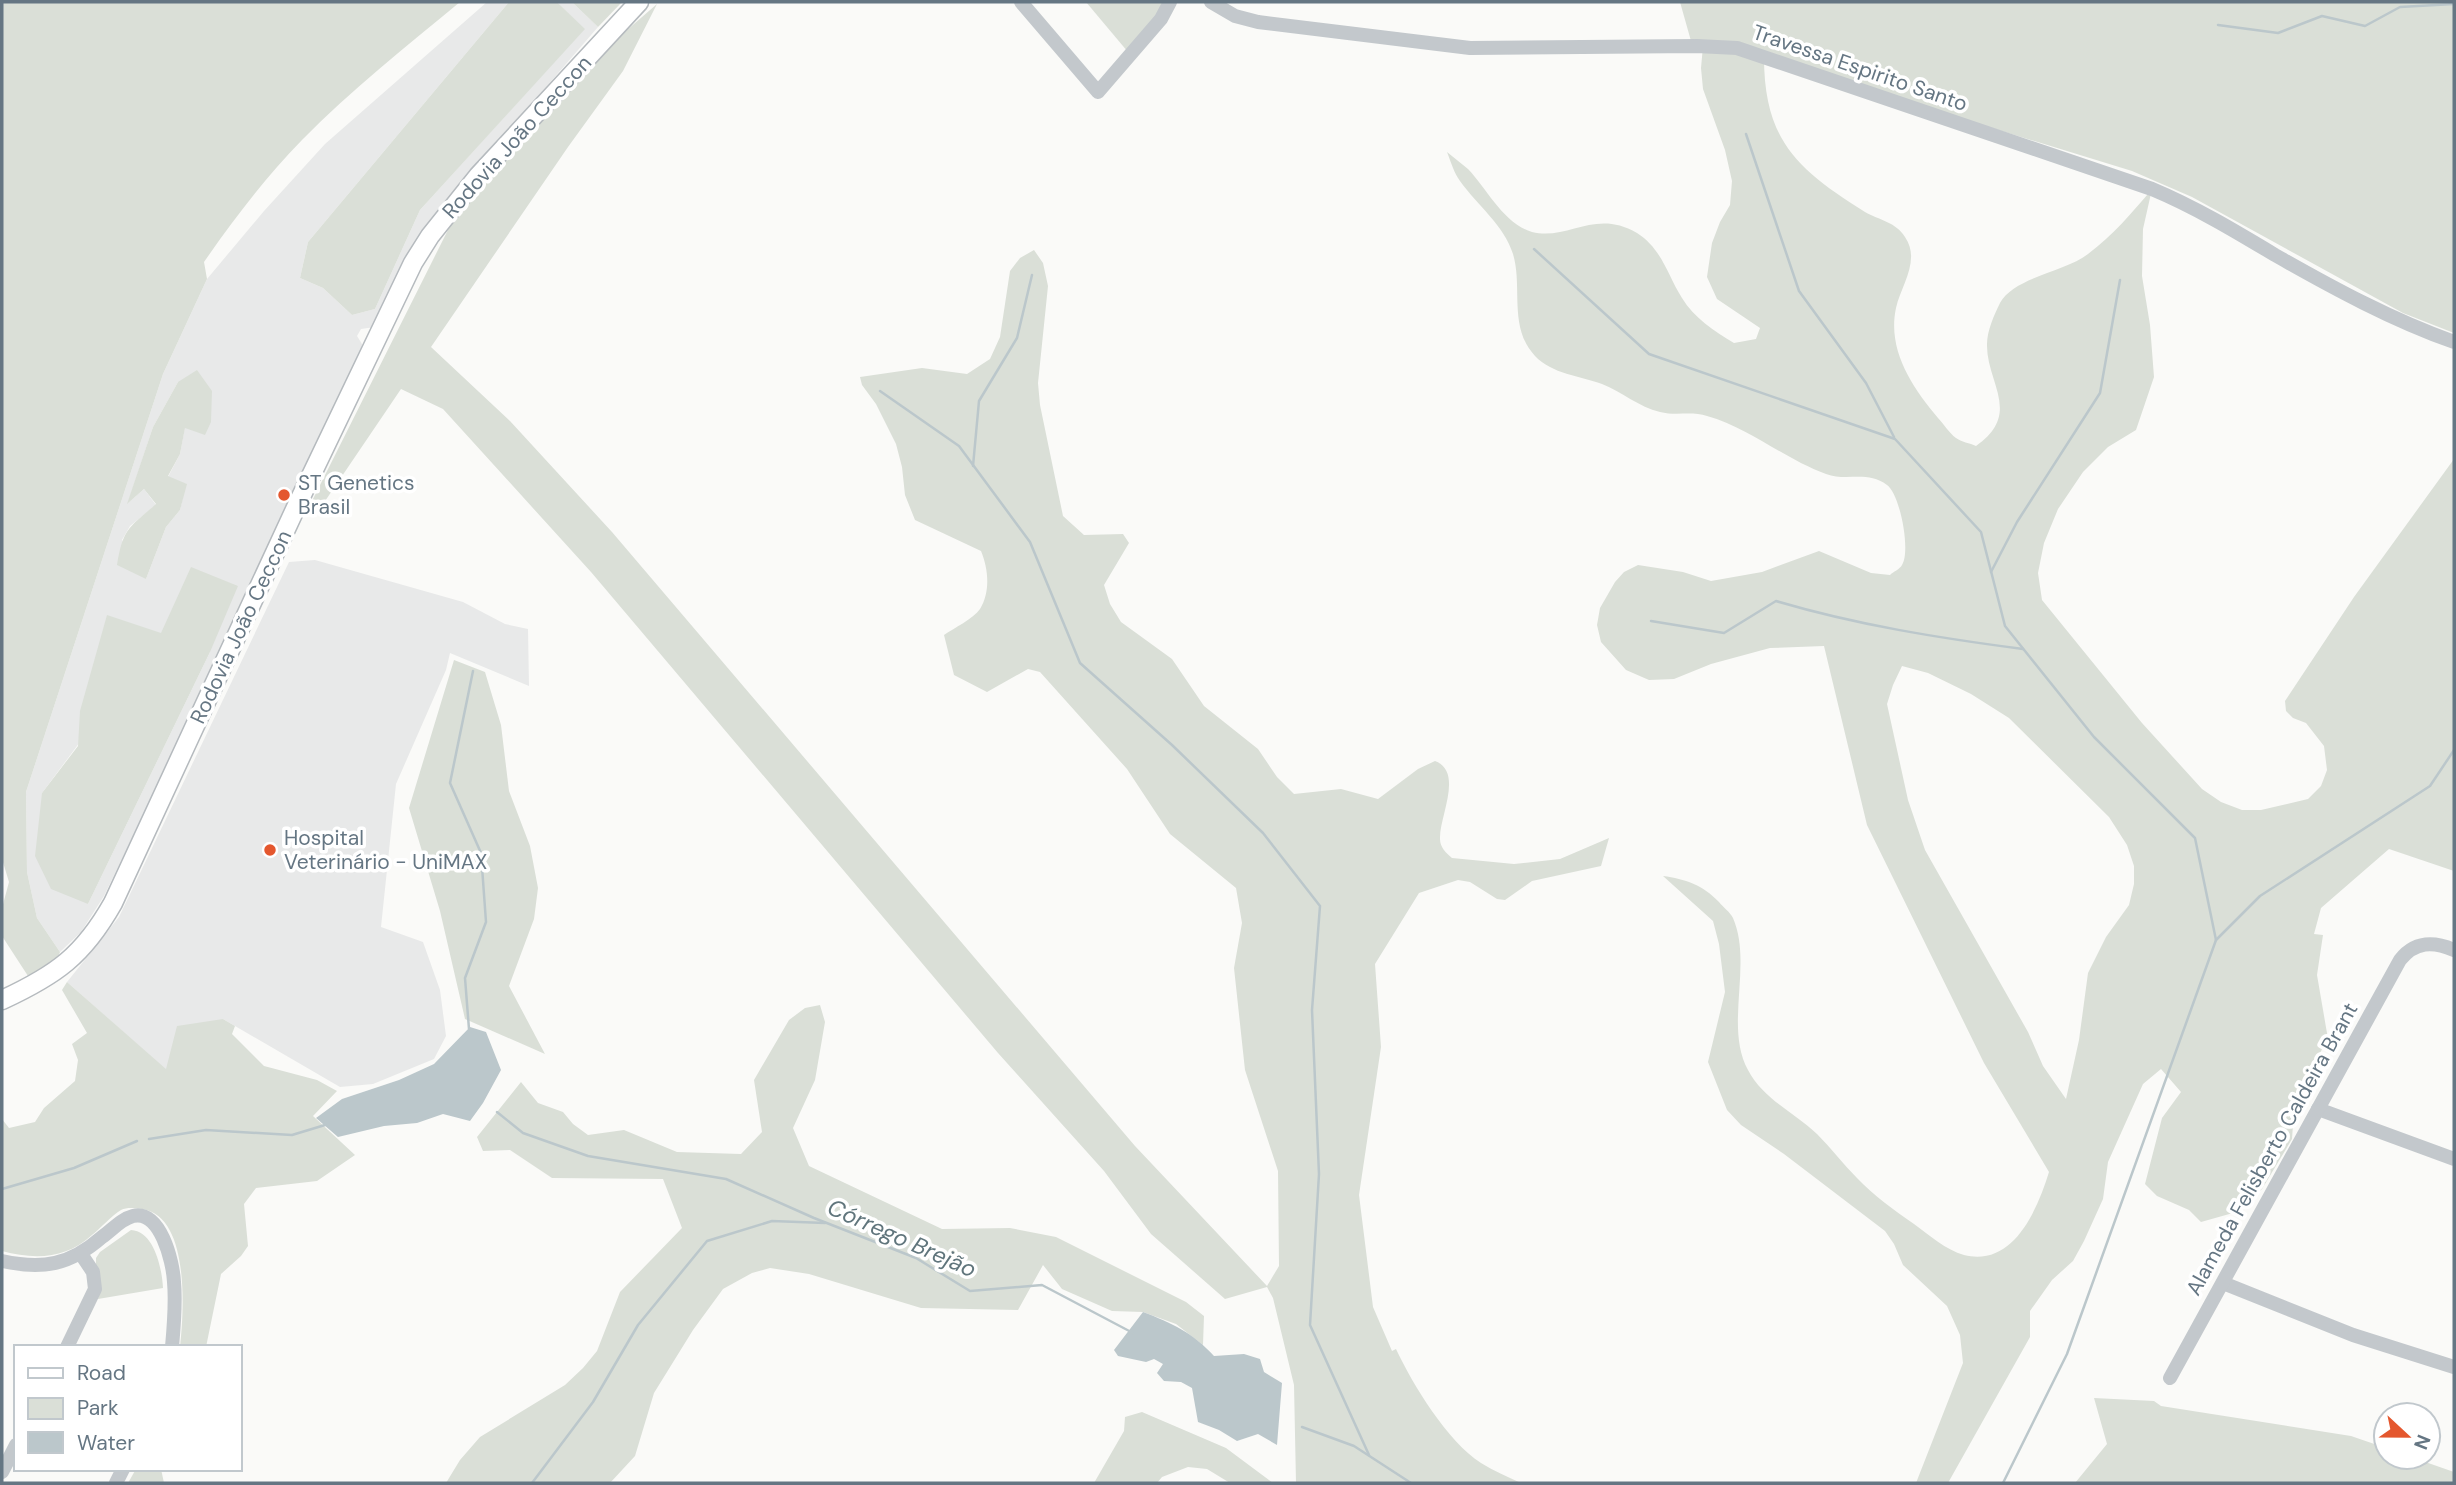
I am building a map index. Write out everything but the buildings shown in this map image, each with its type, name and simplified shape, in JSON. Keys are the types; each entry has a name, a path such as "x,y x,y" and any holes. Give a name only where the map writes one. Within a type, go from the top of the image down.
{"main road":[{"name":"Rodovia João Ceccon","path":"2,1000 62,967 92,938 107,913 144,839 363,364 413,263 430,236 478,176 639,2"}],"street":[{"path":"1021,2 1098,92 1161,19 1170,2"},
{"name":"Travessa Espirito Santo","path":"1211,2 1235,16 1258,22 1470,48 1737,48 2152,189 2195,208 2365,304 2399,321 2454,342"},
{"name":"Alameda Felisberto Caldeira Brant","path":"2170,1378 2400,960 2418,945 2436,943 2454,950"},
{"path":"2318,1109 2454,1159"},
{"path":"2,1261 41,1266 81,1254 128,1217 141,1215 155,1222 172,1266 172,1345"},
{"path":"68,1345 95,1289 93,1272 81,1254"},
{"path":"2222,1283 2353,1335 2454,1367"},
{"path":"2,1472 14,1449"}],"shaded area":[{"path":"487,2 509,2 308,242 300,278 323,288 352,315 375,309 420,210 584,29 557,2 572,2 598,27 470,175 375,327 361,329 357,336 362,344 361,357 164,772 104,896 81,932 60,952 37,918 27,872 26,792 163,374 207,279 325,144","holes":["178,382 185,427 180,454 168,477 186,484 180,510 166,527 146,579 122,540 130,526 156,505 144,489 128,503 153,427","161,633 210,652 88,904 42,793"]},
{"name":"Hospital Veterinário - UniMAX","path":"315,560 463,602 505,624 528,629 529,686 450,653 446,670 396,784 381,927 423,942 440,990 446,1036 434,1059 373,1084 340,1087 223,1019 166,1070 67,982 119,917 289,562"}],"green space":[{"path":"2,2 460,2 360,86 302,140 250,199 204,262 207,279 163,374 26,792 27,872 37,918 60,952 57,960 28,976 2,936 2,908 9,882 2,859"},
{"path":"509,2 557,2 585,29 420,210 375,309 352,315 323,288 300,278 308,242"},
{"path":"572,2 622,2 598,27"},
{"path":"1086,2 1167,2 1128,52"},
{"path":"1680,2 2454,2 2454,333 2403,313 2192,197 2132,171 1691,41"},
{"path":"657,4 623,71 431,347 510,421 612,532 1135,1146 1267,1286 1279,1266 1278,1171 1245,1070 1234,968 1242,923 1236,888 1170,834 1127,769 1040,672 1028,669 987,692 954,675 944,635 980,609 987,587 987,572 981,551 915,520 905,495 896,444 860,377 922,368 967,374 990,359 1000,337 1010,271 1020,258 1034,250 1043,263 1048,286 1038,383 1040,405 1063,516 1084,535 1123,534 1129,543 1104,585 1110,604 1121,622 1172,659 1204,706 1258,749 1277,777 1294,794 1341,789 1378,799 1418,769 1435,761 1444,767 1448,775 1448,796 1440,839 1442,847 1452,858 1514,864 1560,859 1609,838 1601,866 1532,881 1505,900 1497,899 1470,882 1458,880 1419,893 1375,964 1381,1047 1359,1195 1373,1307 1392,1351 1396,1349 1421,1395 1444,1427 1481,1463 1521,1483 1296,1483 1294,1385 1273,1298 1267,1287 1225,1299 1151,1234 1104,1171 998,1053 591,572 443,409 401,389 319,510 313,499 456,214 627,30"},
{"path":"1703,46 1764,57 1770,111 1789,150 1804,167 1841,197 1892,225 1905,237 1911,264 1896,308 1894,324 1898,353 1919,394 1953,436 1976,446 1990,434 2000,410 1987,344 1993,318 2000,303 2016,287 2067,266 2088,254 2130,215 2152,189 2143,229 2142,276 2150,325 2154,377 2136,430 2108,447 2083,472 2058,509 2044,543 2038,573 2042,600 2142,723 2202,789 2221,802 2242,810 2261,810 2308,799 2321,786 2327,770 2324,746 2306,723 2293,718 2286,711 2285,701 2354,597 2454,459 2454,871 2389,849 2321,908 2314,934 2323,935 2317,975 2328,1039 2295,1096 2292,1139 2262,1189 2240,1211 2201,1222 2189,1210 2157,1196 2145,1184 2162,1118 2181,1092 2161,1069 2143,1084 2108,1162 2103,1199 2084,1241 2073,1261 2052,1280 2030,1311 2030,1337 1948,1483 1916,1483 1963,1363 1960,1335 1947,1306 1903,1265 1885,1231 1784,1154 1741,1125 1727,1110 1708,1062 1725,992 1713,921 1663,876 1700,887 1713,896 1733,918 1740,955 1738,1034 1741,1053 1754,1080 1817,1134 1884,1203 1951,1250 1964,1255 1981,1256 1996,1253 2020,1233 2038,1203 2049,1172 1984,1063 1867,825 1824,646 1770,648 1711,664 1674,679 1649,680 1626,670 1601,642 1597,625 1600,608 1615,582 1624,572 1638,565 1683,572 1711,581 1762,572 1819,551 1871,573 1890,575 1901,566 1905,548 1903,523 1896,499 1887,485 1872,478 1826,474 1723,421 1702,415 1652,410 1602,384 1558,371 1542,362 1527,345 1522,332 1516,267 1509,244 1497,224 1458,178 1447,152 1468,169 1504,214 1522,228 1545,234 1608,224 1622,226 1637,233 1658,254 1682,298 1698,318 1734,343 1756,339 1760,328 1717,299 1707,277 1712,243 1730,205 1732,181 1725,150 1703,89","holes":["1902,666 1928,673 1971,694 2009,718 2109,817 2127,845 2134,866 2134,884 2129,905 2106,937 2088,973 2079,1040 2066,1099 2043,1066 2028,1032 1925,850 1908,800 1887,704"]},
{"path":"197,370 212,391 211,422 205,435 185,428 180,454 168,476 187,484 180,510 166,527 146,579 117,565 125,536 139,518 156,504 144,489 127,504 153,427 178,382"},
{"path":"191,567 238,586 210,652 88,904 51,889 35,856 42,793 78,746 80,711 107,615 161,633"},
{"path":"454,660 485,672 501,725 509,791 530,846 538,888 534,919 509,986 545,1054 465,1019 440,911 409,808"},
{"path":"67,982 166,1069 177,1026 223,1019 235,1026 232,1034 264,1066 317,1080 337,1091 313,1116 355,1155 317,1181 256,1188 244,1204 248,1246 221,1274 206,1345 180,1345 180,1267 169,1228 158,1215 142,1209 123,1209 82,1243 61,1253 26,1256 2,1251 2,1119 9,1128 35,1122 44,1108 75,1081 78,1060 72,1044 87,1033 62,990"},
{"path":"820,1005 825,1022 815,1080 793,1128 809,1166 942,1229 1010,1228 1056,1237 1186,1302 1204,1316 1203,1345 1176,1324 1143,1312 1112,1311 1062,1289 1043,1265 1018,1310 921,1308 809,1274 770,1268 752,1273 723,1289 693,1330 654,1393 635,1456 610,1483 446,1483 460,1460 480,1437 565,1385 583,1368 597,1351 620,1292 682,1228 663,1179 552,1178 510,1150 483,1151 477,1137 521,1082 538,1103 563,1112 588,1135 624,1130 677,1152 741,1154 762,1132 754,1080 789,1020 805,1008"},
{"path":"131,1230 139,1232 151,1244 161,1271 163,1288 98,1299 101,1282 96,1258 100,1252"},
{"path":"2094,1398 2154,1401 2161,1406 2351,1436 2372,1443 2372,1471 2442,1471 2442,1468 2454,1472 2454,1483 2075,1483 2107,1444"},
{"path":"1142,1412 1226,1448 1273,1483 1230,1483 1207,1469 1188,1467 1162,1477 1157,1483 1094,1483 1124,1431 1125,1417"},
{"path":"135,1471 161,1471 164,1483 128,1483"}],"water":[{"path":"470,1027 486,1032 501,1070 470,1121 443,1114 417,1123 384,1126 338,1137 316,1118 342,1099 399,1080 434,1064"},
{"path":"1143,1312 1181,1330 1214,1356 1244,1354 1260,1359 1264,1372 1282,1383 1277,1445 1258,1434 1237,1441 1198,1422 1192,1388 1181,1382 1164,1381 1157,1373 1163,1364 1154,1359 1146,1362 1118,1356 1114,1350"}],"waterway":[{"path":"2218,25 2278,33 2322,16 2365,26 2400,7 2454,4"},
{"path":"1746,134 1799,291 1866,383 1894,437"},
{"path":"1534,249 1649,354 1895,439 1981,532 2005,626 2094,737 2195,838 2216,940 2067,1354 2003,1483"},
{"path":"973,466 979,401 1017,338 1032,275"},
{"path":"1991,572 2017,522 2100,393 2120,280"},
{"path":"880,391 959,446 1030,542 1080,663 1172,745 1263,833 1320,906 1312,1010 1319,1174 1310,1325 1369,1455"},
{"path":"1651,621 1724,633 1776,601 1898,630 2023,649"},
{"path":"469,1029 465,978 486,922 481,853 450,783 473,671"},
{"path":"2216,940 2260,896 2430,786 2454,750"},
{"name":"Córrego Brejão","path":"497,1112 523,1133 588,1156 726,1179 814,1218 916,1258 970,1291 1042,1285 1133,1333"},
{"name":"Córrego Brejão","path":"149,1139 206,1130 292,1135 325,1125"},
{"name":"Córrego Brejão","path":"2,1189 74,1168 137,1141"},
{"path":"532,1483 593,1402 638,1325 707,1241 772,1221 825,1223"},
{"name":"Córrego Brejão","path":"1302,1427 1354,1446 1411,1483"}],"place":[{"name":"ST Genetics Brasil","path":"284,495"},
{"name":"Hospital Veterinário - UniMAX","path":"270,850"}]}
